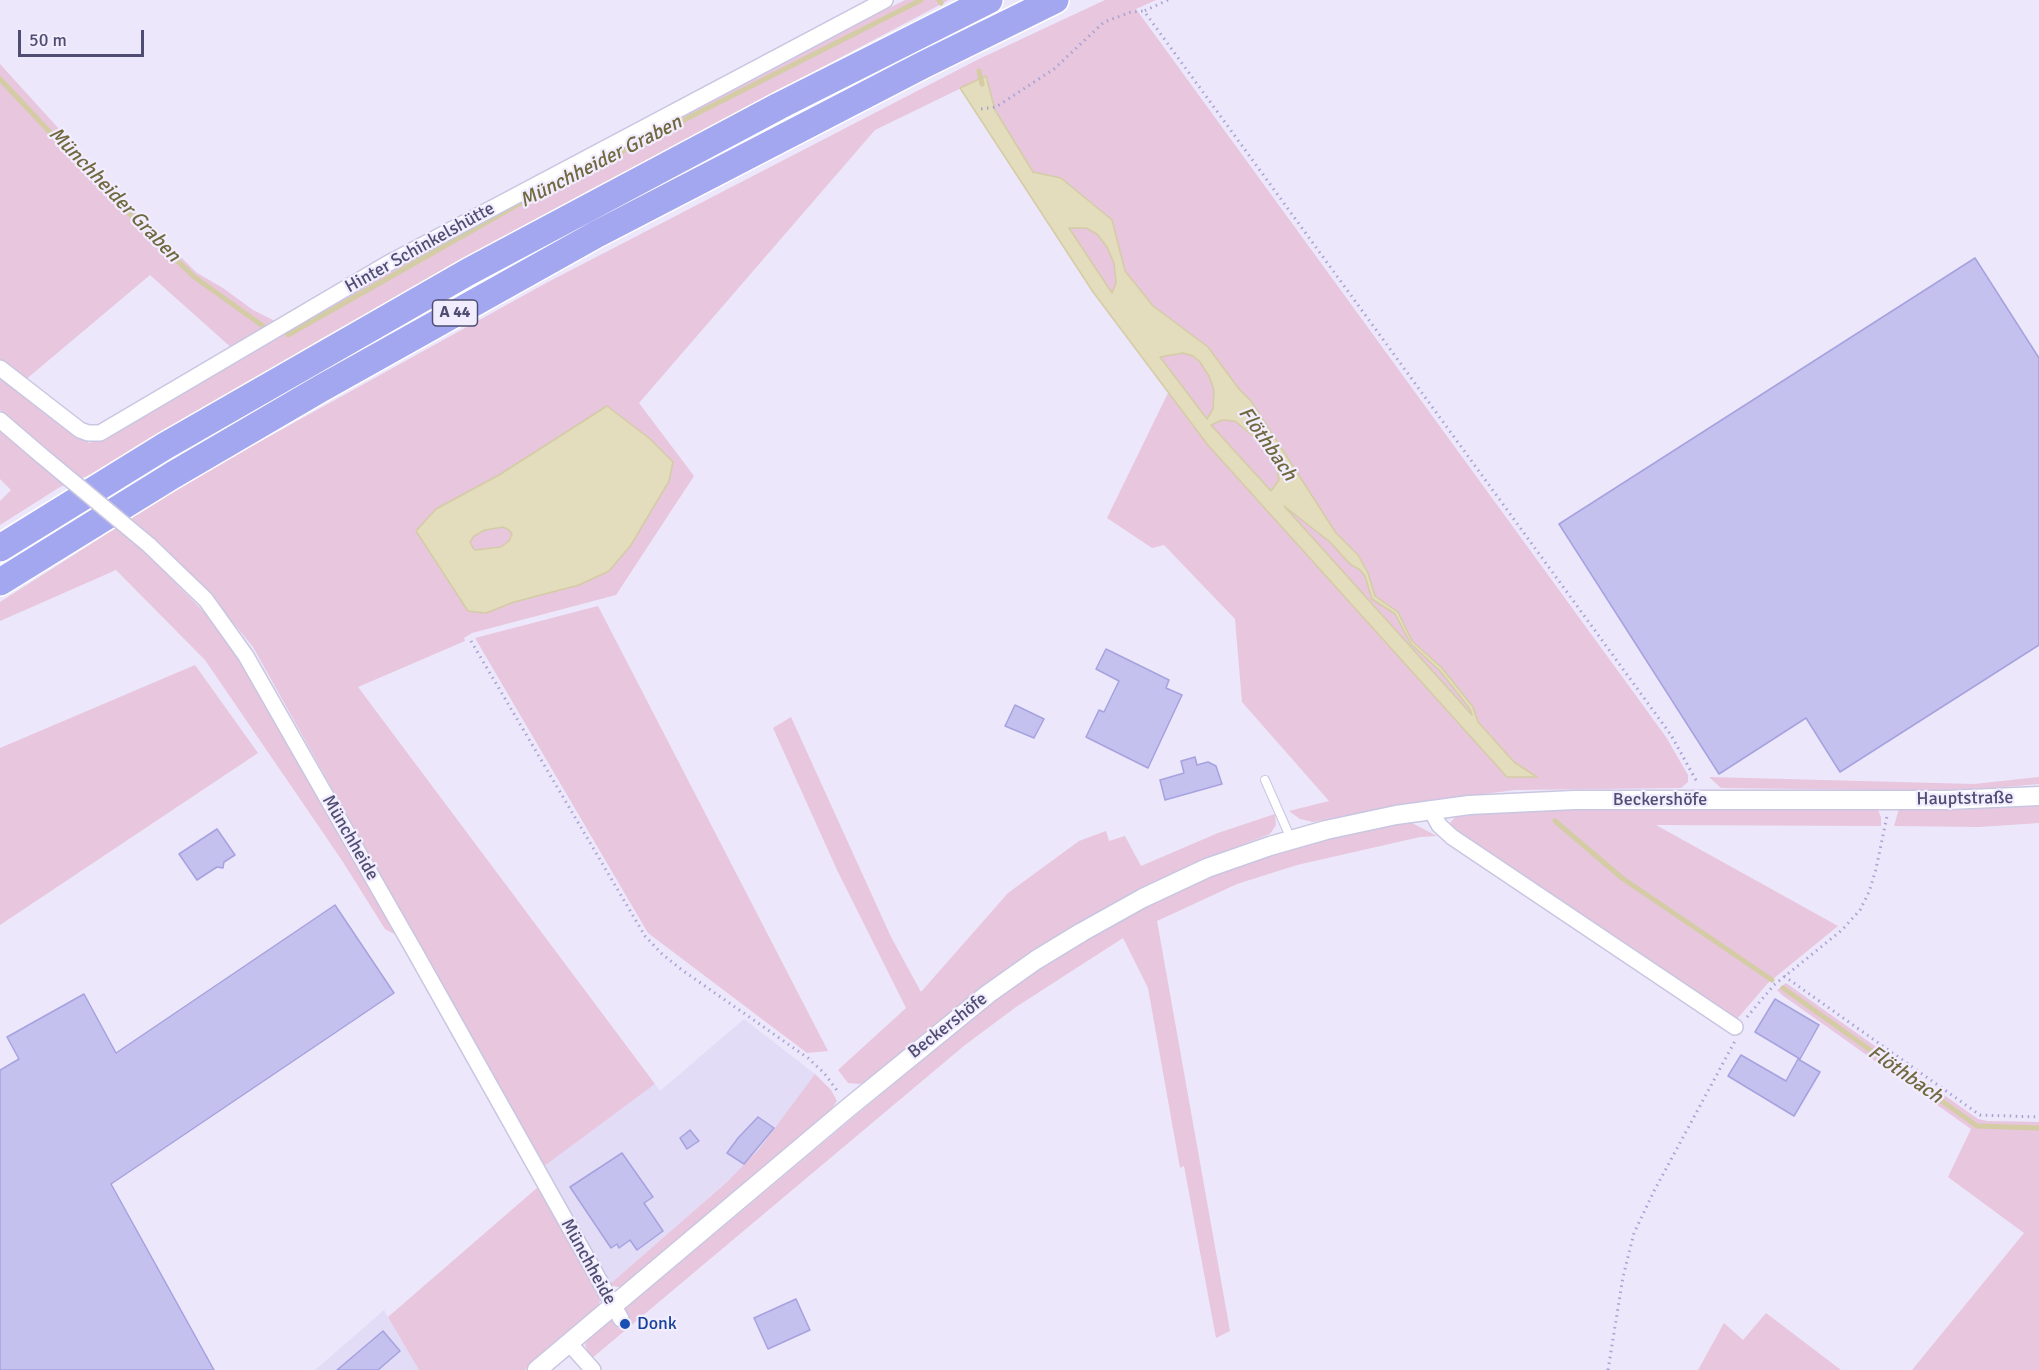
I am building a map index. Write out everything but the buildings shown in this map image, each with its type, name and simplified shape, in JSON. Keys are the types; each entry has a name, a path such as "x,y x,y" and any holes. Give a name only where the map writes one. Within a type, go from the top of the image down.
{"highway":[{"name":"A 44","path":"0,582 173,475 473,302 660,201 923,65 1055,0"},
{"name":"A 44","path":"0,548 175,440 457,278 625,187 980,4"}],"street":[{"name":"Hinter Schinkelshütte","path":"0,368 80,429 93,434 104,431 387,264 885,0"},
{"name":"Münchheide","path":"0,420 149,545 206,600 246,656 617,1313"},
{"name":"Hauptstraße","path":"1890,800 1968,800 2039,796"},
{"name":"Beckershöfe","path":"537,1370 569,1343 617,1313 848,1108 988,994 1036,960 1082,932 1132,903 1179,880 1228,860 1292,839 1343,826 1469,805 1541,801 1704,799 1890,800"},
{"path":"1431,810 1439,825 1458,841 1735,1027"},
{"path":"569,1343 593,1370"}],"lane":[{"path":"1264,780 1292,839"}],"path":[{"path":"981,110 996,107 1054,69 1104,22 1131,12 1144,11 1168,0"},
{"path":"1144,11 1671,735 1704,794 1704,799"},
{"path":"471,641 645,936 676,965 816,1065 835,1087 848,1108"},
{"path":"1608,1370 1623,1277 1634,1233 1737,1038 1735,1027 1747,1018 1769,990 1842,930 1860,910 1869,892 1876,869 1890,800"},
{"path":"1784,976 1980,1115 2039,1117"}],"shaded area":[{"path":"905,0 949,0 534,220 321,339 105,469 60,487 0,525 0,501 11,490 0,479 0,430 39,463 53,454 0,410 0,375 89,443 99,440 356,287"},
{"path":"1105,0 1156,0 1136,9 1666,737 1688,775 1688,782 1681,788 1515,790 1430,801 1313,822 1300,819 1289,811 1329,801 1242,702 1235,619 1164,545 1152,548 1107,518 1168,393 1207,444 1507,777 1536,776 1514,762 1478,722 1473,707 1442,668 1412,641 1398,612 1375,596 1368,573 1358,555 1336,533 1251,401 1239,389 1208,347 1153,306 1125,271 1112,220 1061,178 1033,172 995,110 986,76 875,130 639,403 694,476 616,595 472,633 464,638 465,641 358,687 655,1084 543,1167 253,647 213,598 159,544 145,552 209,617 243,659 398,936 385,929 341,859 205,660 116,570 0,621 0,602 196,477 548,282 979,59","holes":["607,406 650,439 673,463 669,481 631,545 514,602 486,613 468,611 416,531"]},
{"path":"0,64 129,206 197,273 223,288 253,310 279,323 234,350 150,275 24,381 0,362"},
{"path":"1068,227 1086,228 1097,234 1107,247 1114,263 1116,283 1112,293"},
{"path":"1183,353 1193,356 1200,362 1209,376 1214,390 1213,410 1207,419 1160,357"},
{"path":"1222,420 1235,420 1261,443 1276,464 1279,480 1270,492 1211,425"},
{"path":"1280,503 1330,542 1350,564 1360,570 1365,576 1372,599 1395,614 1411,644 1440,671 1473,716"},
{"path":"503,527 512,534 509,541 501,547 475,550 473,548 470,542 474,536 485,530"},
{"path":"598,606 828,1051 807,1053 648,933 475,638"},
{"path":"195,665 258,753 0,925 0,748"},
{"path":"791,717 891,937 921,992 1008,893 1079,841 1106,831 1109,841 1125,836 1141,866 1218,833 1275,814 1276,825 1270,834 1202,860 1147,886 1059,935 1006,969 916,1039 875,1077 860,1084 848,1083 838,1070 906,1008 837,870 773,728"},
{"path":"1709,777 1974,784 2039,777 2039,784 1959,791 1721,788"},
{"path":"2039,803 2039,823 1979,827 1894,826 1899,809 1957,810"},
{"path":"1656,806 1877,808 1881,817 1881,826 1656,825 1838,926 1768,983 1737,1019 1457,834 1450,823 1455,817 1523,809"},
{"path":"1410,822 1437,836 1420,837 1297,865 1237,884 1157,921 1230,1331 1216,1338 1184,1166 1180,1168 1148,988 1123,938 1016,1007 965,1045 591,1359 585,1345 587,1341 1011,988 1066,952 1152,902 1199,879 1275,851"},
{"path":"1786,983 1978,1119 2039,1122 2039,1370 1912,1370 2024,1233 1948,1177 1971,1129 1782,995 1777,990"},
{"path":"744,1019 815,1074 759,1149 727,1182 609,1285 543,1167 655,1084 660,1091"},
{"path":"815,1074 831,1090 837,1101 829,1113 623,1288 609,1285 727,1182 759,1149"},
{"path":"538,1187 598,1293 600,1301 598,1308 525,1370 419,1370 388,1317"},
{"path":"384,1310 419,1370 315,1370"},
{"path":"1766,1313 1841,1370 1698,1370 1724,1323 1743,1340"}],"water":[{"path":"986,76 995,110 1033,172 1061,178 1112,220 1125,271 1153,306 1208,347 1239,389 1251,401 1336,533 1358,555 1368,573 1375,596 1398,612 1412,641 1442,668 1473,707 1478,722 1514,762 1537,777 1507,777 1207,444 1093,292 960,88","holes":["1069,228 1086,228 1097,234 1107,247 1114,263 1116,283 1112,293","1183,353 1193,356 1200,362 1214,390 1213,409 1207,419 1160,357","1222,420 1235,421 1261,443 1276,464 1279,480 1271,491 1211,425","1284,506 1330,542 1350,564 1360,570 1365,576 1372,599 1395,614 1411,644 1440,671 1470,709 1472,715"]},
{"path":"607,406 650,439 673,462 669,481 631,545 609,571 579,585 514,602 486,613 468,611 416,531 436,509 499,475","holes":["503,527 512,534 509,541 501,547 475,550 470,542 474,536 485,530"]}],"waterway":[{"name":"Münchheider Graben","path":"288,335 524,201 921,0"},
{"name":"Flöthbach","path":"979,71 982,84"},
{"name":"Münchheider Graben","path":"0,79 93,178 193,276 263,326"},
{"name":"Flöthbach","path":"1555,821 1622,878 1772,980"},
{"name":"Flöthbach","path":"1783,988 1977,1126 2039,1128"}],"place":[{"name":"Donk","path":"625,1324"}]}
